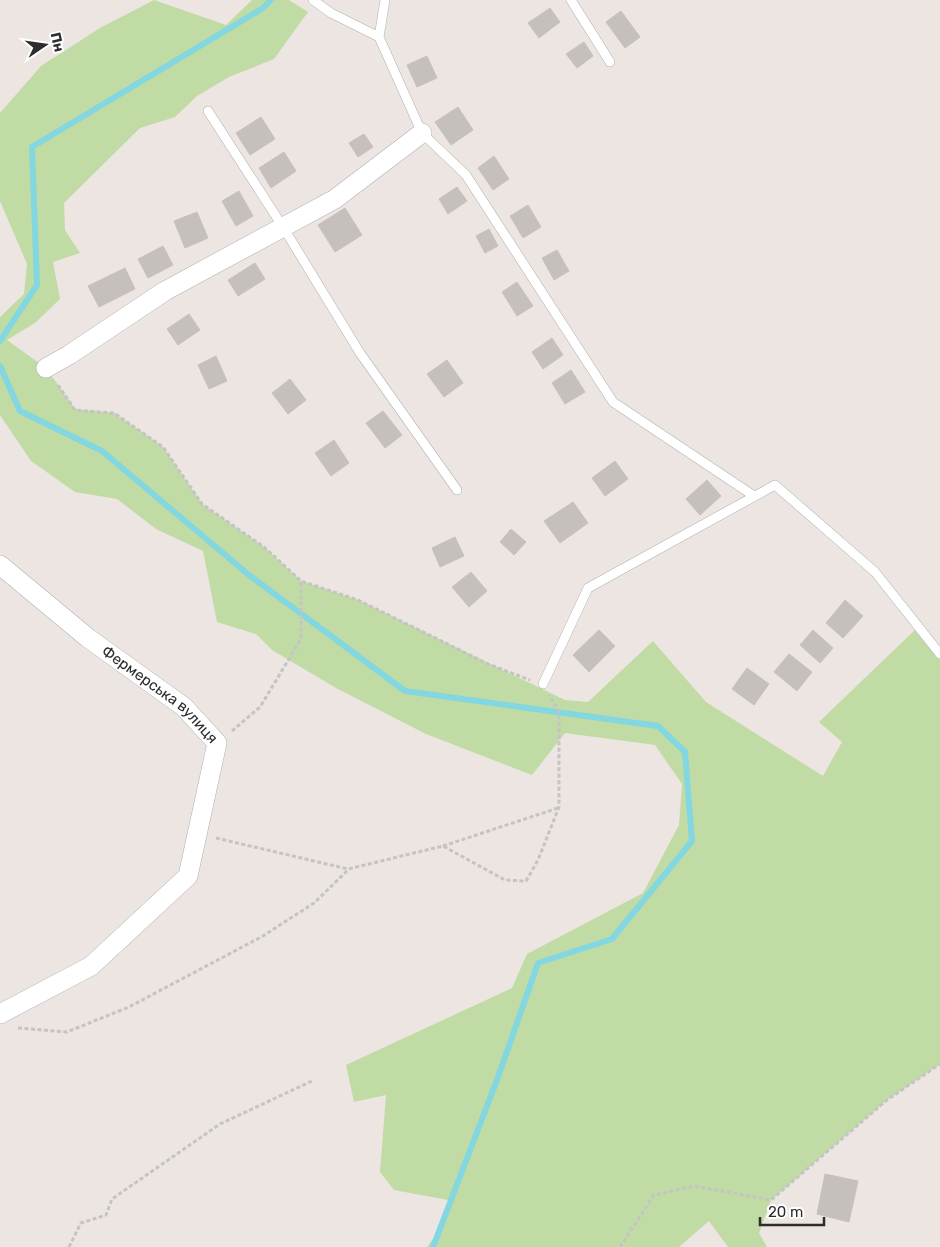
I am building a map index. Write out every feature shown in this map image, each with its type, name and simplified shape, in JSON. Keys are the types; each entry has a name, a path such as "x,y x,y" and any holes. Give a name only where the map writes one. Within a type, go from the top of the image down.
{"street":[{"path":"46,368 69,355 165,291 335,199 422,133"},
{"name":"Фермерська вулиця","path":"0,565 88,638 184,707 217,743 188,876 91,966 5,1020"}],"lane":[{"path":"314,0 331,13 378,37"},
{"path":"385,0 378,37 422,133 466,175 613,402 754,496"},
{"path":"571,0 610,62"},
{"path":"208,111 283,227 360,353 457,490"},
{"path":"543,684 588,588 775,485 875,572 940,654"}],"path":[{"path":"46,368 75,410 114,414 163,447 202,504 264,547 301,581 358,600 488,664 543,684 559,711 559,807 538,860 526,881 505,880 443,846"},
{"path":"217,743 260,707 301,639 301,581"},
{"path":"197,833 348,869 443,846 559,807"},
{"path":"5,1020 67,1032 129,1007 263,936 314,903 348,869"},
{"path":"620,1247 654,1195 694,1186 771,1200 887,1100 940,1064"},
{"path":"70,1247 81,1223 106,1215 112,1199 220,1124 314,1080"}],"green space":[{"path":"154,0 226,25 252,0 289,0 308,12 274,59 229,77 197,96 175,117 140,128 64,203 65,230 80,253 53,262 60,299 35,323 7,340 46,368 75,409 114,413 163,447 202,504 264,547 301,581 358,600 565,700 588,702 653,641 706,702 823,776 842,742 819,722 918,627 940,654 940,1064 887,1100 771,1200 759,1233 767,1247 728,1247 709,1221 679,1247 427,1247 442,1227 448,1200 394,1190 380,1172 386,1095 354,1102 346,1065 512,988 527,954 643,893 679,825 682,784 655,745 565,733 532,775 426,734 336,688 272,650 256,634 217,622 203,551 156,529 117,499 75,492 31,461 0,415 0,317 24,294 27,264 0,201 0,113 41,66 100,28"}],"building":[{"path":"550,8 560,22 539,38 528,23"},
{"path":"621,11 640,37 625,48 606,22"},
{"path":"584,42 593,56 577,68 566,54"},
{"path":"427,56 437,78 417,87 407,65"},
{"path":"458,107 473,130 451,145 435,122"},
{"path":"261,117 275,139 250,155 236,133"},
{"path":"364,134 373,147 358,157 349,143"},
{"path":"284,152 296,171 271,188 259,168"},
{"path":"494,156 509,179 493,190 478,168"},
{"path":"457,187 467,201 448,214 439,199"},
{"path":"239,191 253,216 236,226 222,201"},
{"path":"528,205 541,227 523,238 510,216"},
{"path":"345,208 362,235 335,252 318,225"},
{"path":"197,212 208,238 185,248 174,221"},
{"path":"489,229 498,246 485,253 476,236"},
{"path":"163,246 173,265 148,278 138,259"},
{"path":"557,250 569,271 554,280 542,258"},
{"path":"255,263 265,279 238,296 228,280"},
{"path":"125,268 135,289 99,307 88,286"},
{"path":"517,282 533,306 517,316 502,292"},
{"path":"189,314 200,330 178,345 167,329"},
{"path":"552,338 563,355 543,369 532,352"},
{"path":"216,356 227,381 209,389 198,365"},
{"path":"447,360 463,383 444,397 427,374"},
{"path":"571,370 585,392 565,404 552,383"},
{"path":"290,379 306,400 288,414 272,393"},
{"path":"383,411 402,435 385,448 366,423"},
{"path":"334,440 349,463 331,476 315,453"},
{"path":"615,461 628,479 605,496 592,478"},
{"path":"707,480 721,496 700,515 686,499"},
{"path":"573,502 588,523 560,543 544,521"},
{"path":"511,529 526,542 514,555 500,542"},
{"path":"455,537 464,556 440,567 432,548"},
{"path":"471,572 487,591 469,607 452,587"},
{"path":"845,600 863,616 843,638 826,623"},
{"path":"599,630 615,646 589,672 573,655"},
{"path":"813,630 833,648 820,663 800,645"},
{"path":"789,654 812,672 797,691 774,672"},
{"path":"747,668 769,684 754,705 732,689"},
{"path":"825,1174 858,1181 849,1222 817,1214"}],"waterway":[{"path":"0,341 37,285 32,147 263,8 271,0"},
{"path":"0,366 20,411 102,451 249,575 405,691 658,726 685,752 692,841 612,939 538,963 497,1080 433,1247"}]}
